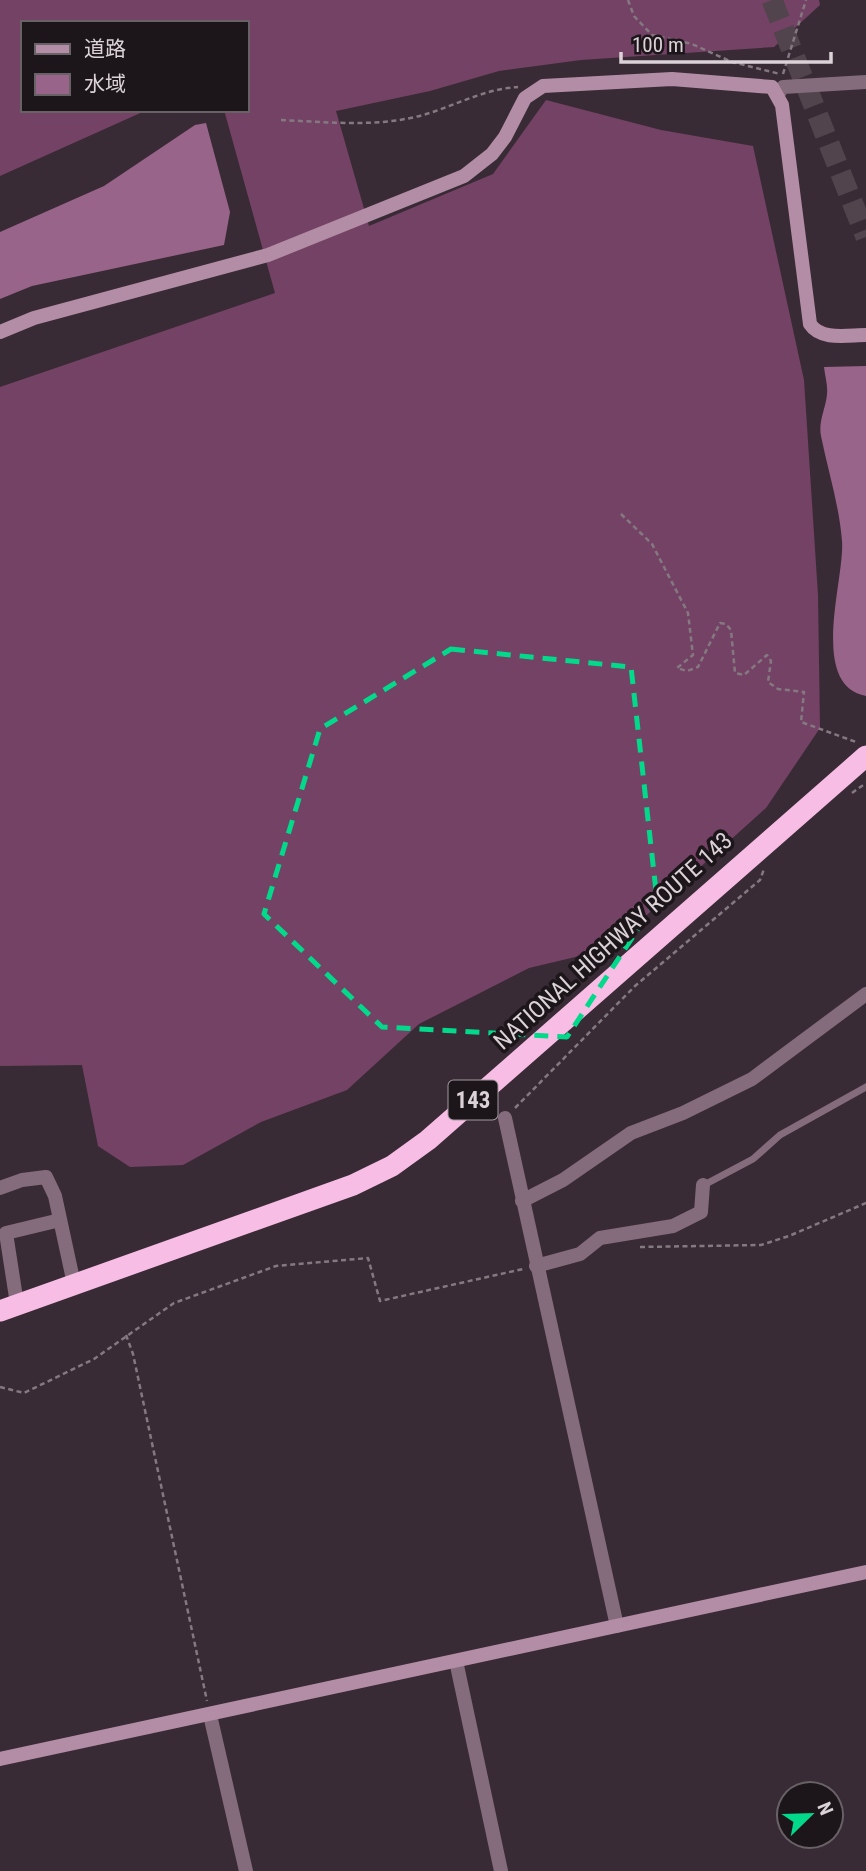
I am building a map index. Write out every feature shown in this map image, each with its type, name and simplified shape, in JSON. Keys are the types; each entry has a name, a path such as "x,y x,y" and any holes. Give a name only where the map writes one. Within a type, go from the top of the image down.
{"highway":[{"name":"NATIONAL HIGHWAY ROUTE 143","path":"9,1307 353,1185 391,1166 428,1140 866,756"}],"street":[{"path":"0,332 34,318 268,256 464,176 492,154 505,137 524,98 543,86 709,80 772,87 778,94 782,105 810,324 815,332 823,335 866,335"},
{"path":"778,94 783,86 866,82"},
{"path":"522,1201 563,1180 631,1133 683,1113 752,1079 866,994"},
{"path":"505,1118 617,1626"},
{"path":"0,1188 22,1180 46,1177 55,1196 74,1284"},
{"path":"536,1266 580,1254 600,1238 673,1226 701,1212 703,1185"},
{"path":"9,1307 4,1248 6,1233 60,1220"},
{"path":"0,1759 866,1572"},
{"path":"456,1661 501,1871"},
{"path":"210,1715 246,1871"}],"lane":[{"path":"703,1185 753,1159 780,1135 866,1087"}],"path":[{"path":"628,0 634,16 652,35 692,44 732,62 783,76 806,0"},
{"path":"281,120 352,123 415,117 509,87 543,86"},
{"path":"621,514 652,544 688,613 692,655 677,668 687,671 698,667 720,623 726,624 731,630 735,673 744,675 767,655 771,661 768,682 778,689 804,692 801,722 866,746"},
{"path":"505,1118 635,986 760,880 767,863 758,848"},
{"path":"630,1247 761,1244 789,1236 866,1203"},
{"path":"0,1387 24,1393 94,1359 174,1303 276,1266 368,1258 380,1301 536,1266"},
{"path":"126,1335 133,1354 210,1715"}],"highlighted area":[{"path":"451,649 631,667 657,900 567,1037 382,1027 264,914 320,729"}],"shaded area":[{"path":"0,0 819,0 820,5 774,47 581,60 499,71 430,91 336,111 369,226 493,174 546,100 661,130 753,146 804,380 818,595 820,728 766,808 609,949 529,968 419,1024 347,1090 261,1122 183,1165 130,1167 98,1146 82,1065 0,1066 0,387 275,293 225,112 248,112 248,21 21,21 21,112 143,112 0,176"}],"water":[{"path":"206,123 230,212 224,245 32,286 0,299 0,232 104,186 195,125"},
{"path":"866,366 866,696 848,688 838,672 834,652 833,629 842,541 820,430 827,391 824,367"}],"tunnel":[{"path":"772,0 866,237"}]}
